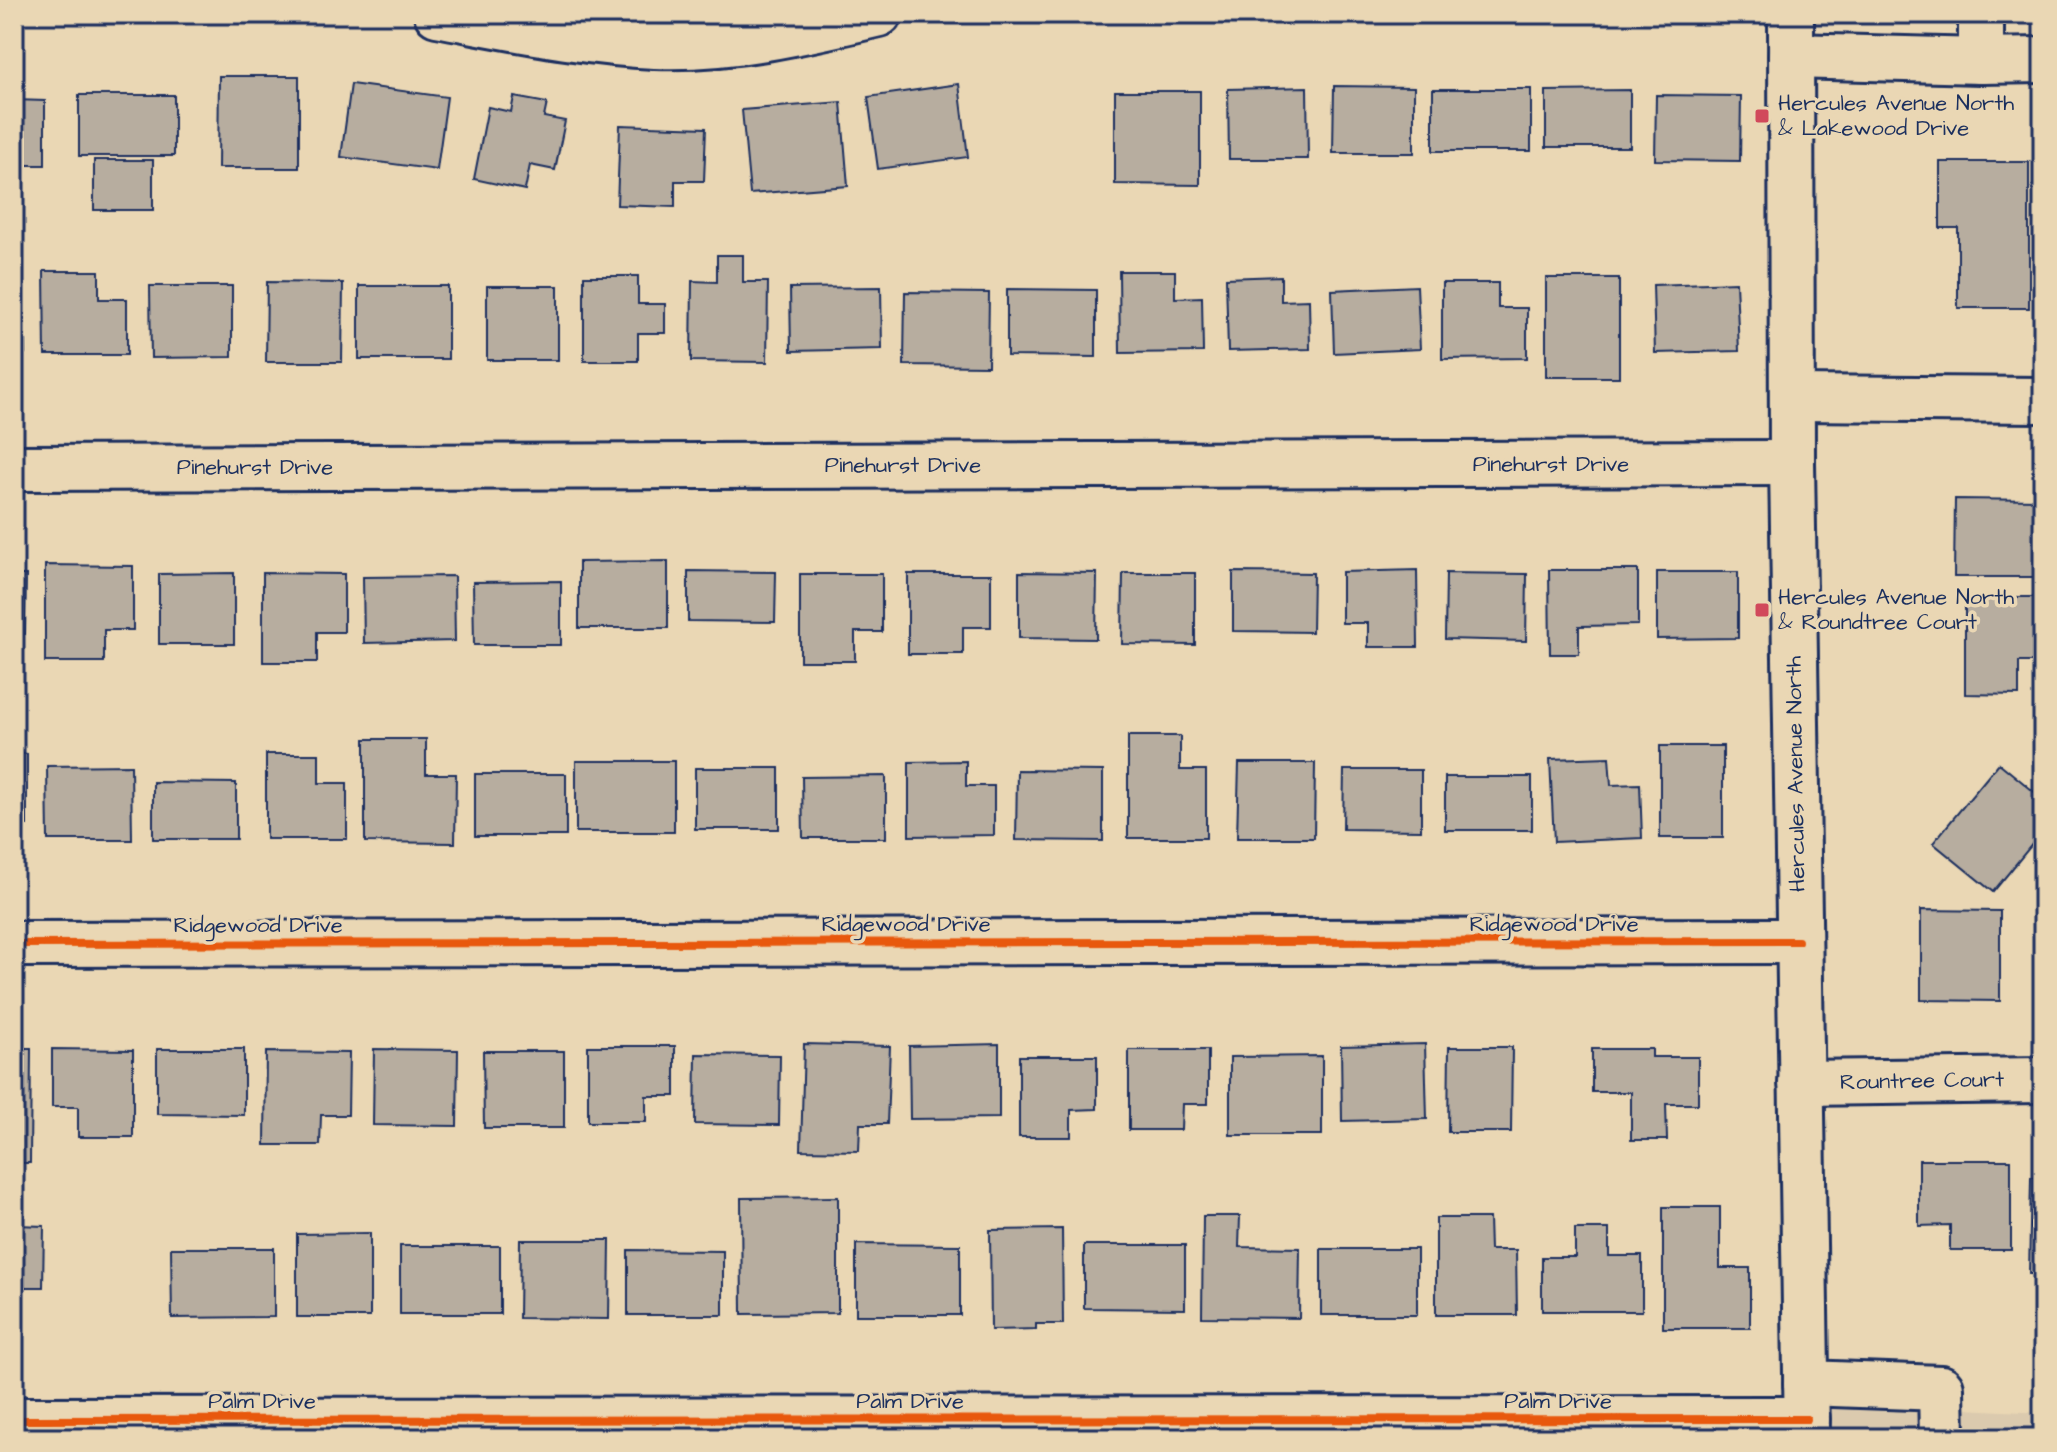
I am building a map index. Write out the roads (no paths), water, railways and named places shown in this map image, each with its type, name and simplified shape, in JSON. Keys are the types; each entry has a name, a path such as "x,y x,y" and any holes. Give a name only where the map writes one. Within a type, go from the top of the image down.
{"street":[{"path":"437,14 599,42 658,46 786,36 879,14"},
{"path":"1981,14 1981,61"},
{"path":"1791,35 1981,61 2043,60"},
{"name":"Hercules Avenue North","path":"1791,35 1792,463 1807,1413"},
{"path":"1792,398 2043,400"},
{"name":"Pinehurst Drive","path":"14,468 1792,463"},
{"name":"Ridgewood Drive","path":"14,944 1798,941"},
{"name":"Rountree Court","path":"1801,1083 2043,1080"},
{"name":"Palm Drive","path":"14,1420 1807,1413 1941,1388 1942,1438"}],"place":[{"name":"Hercules Avenue North & Lakewood Drive","path":"1762,116"},
{"name":"Hercules Avenue North & Roundtree Court","path":"1762,610"}]}
